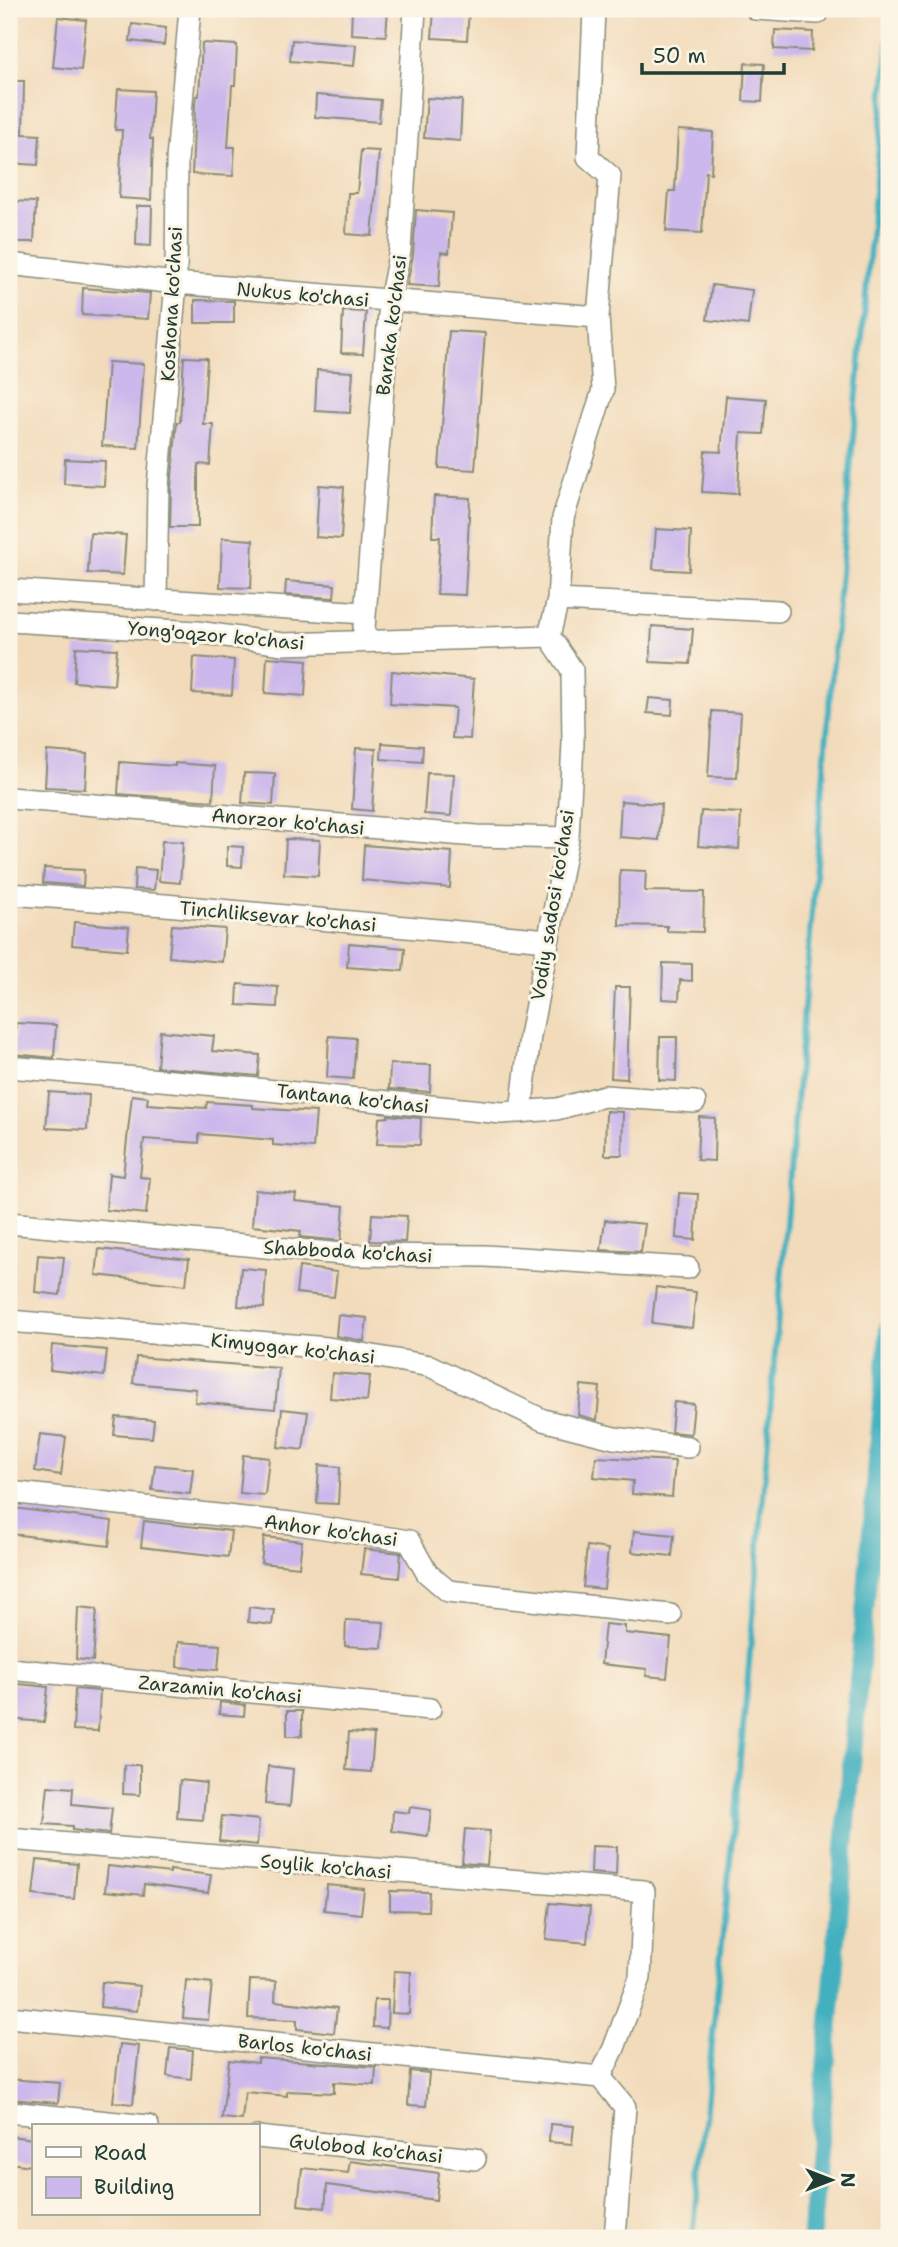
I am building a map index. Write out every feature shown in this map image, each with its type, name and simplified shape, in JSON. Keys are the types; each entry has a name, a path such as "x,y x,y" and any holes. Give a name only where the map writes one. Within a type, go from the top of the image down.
{"street":[{"name":"Koshona ko'chasi","path":"156,600 158,486 176,283 177,160 190,9"},
{"name":"Baraka ko'chasi","path":"363,641 390,301 400,250 415,9"},
{"path":"548,636 558,600 563,518 603,390 598,317 610,176 588,157 594,9"},
{"path":"756,9 818,13"},
{"name":"Nukus ko'chasi","path":"9,264 176,283 598,317"},
{"path":"9,590 365,612"},
{"path":"558,600 778,611"},
{"name":"Yong'oqzor ko'chasi","path":"9,621 197,632 283,644 548,636"},
{"name":"Vodiy sadosi ko'chasi","path":"521,1112 530,1036 568,838 573,743 572,670 548,636"},
{"name":"Anorzor ko'chasi","path":"9,798 477,836 568,838"},
{"name":"Tinchliksevar ko'chasi","path":"9,894 165,905 548,940"},
{"name":"Tantana ko'chasi","path":"9,1067 502,1113 557,1109 604,1096 695,1102"},
{"name":"Shabboda ko'chasi","path":"9,1223 352,1255 485,1256 688,1268"},
{"name":"Kimyogar ko'chasi","path":"9,1321 328,1348 430,1366 543,1420 614,1438 688,1447"},
{"name":"Anhor ko'chasi","path":"9,1492 291,1522 409,1541 427,1573 448,1591 670,1615"},
{"name":"Zarzamin ko'chasi","path":"9,1669 430,1709"},
{"name":"Soylik ko'chasi","path":"9,1839 644,1891 640,1978 614,2048 600,2077"},
{"name":"Barlos ko'chasi","path":"9,2017 600,2077"},
{"path":"600,2077 625,2107 615,2238"},
{"path":"9,2112 128,2124"},
{"name":"Gulobod ko'chasi","path":"259,2137 475,2159"}],"building":[{"path":"352,9 388,9 386,36 351,34"},
{"path":"434,9 469,9 467,40 432,38"},
{"path":"58,17 86,20 81,70 53,67"},
{"path":"132,24 166,28 164,45 130,41"},
{"path":"775,30 813,32 812,51 774,49"},
{"path":"292,40 356,45 354,66 290,61"},
{"path":"202,43 237,45 228,147 235,147 233,176 192,174 195,105 196,96 199,96"},
{"path":"745,63 764,64 762,102 743,101"},
{"path":"9,81 24,81 23,134 40,135 38,165 9,163"},
{"path":"118,89 153,91 150,139 153,139 151,200 119,198 122,130 115,130"},
{"path":"316,95 381,100 379,122 315,117"},
{"path":"427,98 462,100 460,141 424,138"},
{"path":"678,130 713,132 711,173 706,172 702,233 666,231 669,191 675,191"},
{"path":"361,150 379,151 372,236 346,234 348,193 357,193"},
{"path":"9,201 36,202 34,242 9,242"},
{"path":"137,206 152,206 151,246 136,245"},
{"path":"416,210 452,213 449,253 441,252 439,287 407,285 413,255"},
{"path":"712,285 752,290 748,325 707,320"},
{"path":"83,288 150,293 148,319 82,315"},
{"path":"195,300 234,301 234,323 195,323"},
{"path":"343,311 366,312 363,354 341,353"},
{"path":"449,331 485,333 475,470 439,468"},
{"path":"184,357 207,358 203,424 213,424 210,465 198,464 198,527 170,527 171,487 177,422 180,422"},
{"path":"108,362 144,364 138,448 102,446"},
{"path":"317,370 353,372 350,413 315,411"},
{"path":"726,396 766,399 763,434 741,433 738,494 702,492 705,451 721,452"},
{"path":"65,459 105,461 104,486 64,484"},
{"path":"319,485 344,487 341,539 316,537"},
{"path":"434,496 470,498 465,595 437,594 440,537 432,537"},
{"path":"656,529 691,531 689,571 653,569"},
{"path":"90,533 126,535 123,575 88,573"},
{"path":"222,538 253,540 251,588 220,587"},
{"path":"286,581 335,585 334,598 285,595"},
{"path":"652,626 693,629 690,664 650,662"},
{"path":"76,647 117,649 114,685 74,682"},
{"path":"194,657 234,660 232,695 192,693"},
{"path":"267,657 307,660 305,696 265,693"},
{"path":"392,671 474,679 470,739 452,738 455,708 390,704"},
{"path":"649,698 673,700 672,715 647,713"},
{"path":"712,711 741,713 737,778 708,777"},
{"path":"382,743 423,746 422,762 381,759"},
{"path":"356,748 376,749 372,811 352,809"},
{"path":"47,751 87,754 85,789 45,787"},
{"path":"120,762 215,766 213,801 118,794"},
{"path":"244,773 275,774 273,805 242,803"},
{"path":"427,773 454,774 451,816 424,814"},
{"path":"621,801 661,804 659,840 619,837"},
{"path":"701,811 741,813 739,849 698,846"},
{"path":"286,839 320,840 318,876 284,874"},
{"path":"162,841 183,842 180,883 159,881"},
{"path":"364,845 452,852 450,888 362,880"},
{"path":"227,846 243,847 242,867 227,866"},
{"path":"44,868 84,870 83,886 43,883"},
{"path":"135,868 156,870 154,890 134,889"},
{"path":"620,870 646,871 645,891 704,892 703,932 667,931 667,926 619,925"},
{"path":"74,922 129,927 127,950 72,945"},
{"path":"172,925 225,929 222,962 169,957"},
{"path":"349,943 405,948 403,971 347,967"},
{"path":"663,963 692,964 692,981 680,980 679,1000 662,999"},
{"path":"238,984 278,987 277,1007 237,1005"},
{"path":"615,987 630,987 627,1079 611,1078"},
{"path":"16,1023 56,1025 54,1058 13,1054"},
{"path":"160,1031 214,1036 212,1051 260,1055 258,1076 157,1067"},
{"path":"329,1036 356,1038 353,1079 327,1077"},
{"path":"660,1037 677,1037 676,1081 659,1080"},
{"path":"390,1064 431,1065 430,1092 389,1089"},
{"path":"49,1092 89,1095 87,1130 46,1128"},
{"path":"132,1095 148,1097 147,1104 206,1108 207,1102 316,1112 313,1148 273,1145 273,1140 199,1134 199,1143 144,1139 140,1177 150,1178 146,1214 106,1210 109,1174 123,1176"},
{"path":"606,1111 623,1112 622,1155 605,1155"},
{"path":"388,1115 421,1118 420,1145 377,1144 379,1118"},
{"path":"699,1117 715,1118 714,1161 697,1160"},
{"path":"255,1190 296,1194 295,1201 344,1206 341,1241 300,1237 301,1231 252,1226"},
{"path":"679,1193 698,1194 695,1240 676,1238"},
{"path":"372,1214 407,1216 405,1242 370,1241"},
{"path":"605,1220 645,1224 641,1252 601,1250"},
{"path":"99,1249 189,1259 186,1285 96,1275"},
{"path":"38,1255 64,1257 60,1295 35,1292"},
{"path":"299,1267 337,1272 334,1297 296,1293"},
{"path":"241,1268 266,1270 264,1308 238,1306"},
{"path":"656,1287 696,1292 692,1328 652,1323"},
{"path":"338,1315 367,1318 364,1341 336,1336"},
{"path":"52,1345 107,1350 104,1376 50,1370"},
{"path":"136,1357 279,1368 275,1409 195,1402 196,1389 133,1383"},
{"path":"332,1373 370,1376 367,1401 330,1398"},
{"path":"581,1385 600,1387 597,1420 578,1415"},
{"path":"674,1402 694,1404 691,1434 671,1432"},
{"path":"282,1409 308,1412 303,1450 278,1447"},
{"path":"116,1417 154,1420 152,1438 114,1435"},
{"path":"40,1434 66,1437 61,1475 35,1471"},
{"path":"243,1455 269,1458 265,1495 240,1493"},
{"path":"596,1457 675,1461 672,1497 632,1494 633,1481 594,1477"},
{"path":"155,1465 193,1469 190,1494 152,1490"},
{"path":"319,1465 340,1467 338,1504 317,1503"},
{"path":"14,1508 112,1521 109,1546 12,1534"},
{"path":"144,1521 231,1531 228,1557 141,1547"},
{"path":"634,1531 674,1535 672,1556 632,1552"},
{"path":"264,1537 302,1541 299,1567 261,1563"},
{"path":"587,1546 608,1549 604,1589 583,1587"},
{"path":"364,1549 401,1553 399,1578 361,1574"},
{"path":"78,1607 97,1609 93,1661 76,1659"},
{"path":"249,1607 274,1610 272,1625 248,1622"},
{"path":"346,1620 384,1622 382,1648 345,1646"},
{"path":"605,1624 625,1626 625,1633 671,1638 667,1678 646,1676 647,1669 601,1664"},
{"path":"178,1642 220,1645 218,1670 177,1667"},
{"path":"9,1683 48,1687 44,1722 9,1719"},
{"path":"75,1689 100,1691 98,1731 73,1730"},
{"path":"220,1702 245,1705 244,1716 219,1714"},
{"path":"287,1711 302,1711 302,1736 287,1736"},
{"path":"349,1732 374,1734 371,1772 346,1770"},
{"path":"124,1765 140,1765 140,1795 123,1794"},
{"path":"268,1766 293,1769 290,1806 265,1804"},
{"path":"180,1780 206,1783 203,1820 177,1818"},
{"path":"48,1786 73,1788 72,1804 112,1808 109,1834 72,1830 72,1826 44,1824"},
{"path":"410,1807 431,1810 428,1836 392,1831 393,1811 409,1813"},
{"path":"222,1816 259,1820 257,1845 219,1841"},
{"path":"465,1829 490,1831 487,1865 462,1863"},
{"path":"592,1846 617,1847 616,1875 591,1873"},
{"path":"37,1860 77,1864 74,1899 33,1895"},
{"path":"108,1866 211,1875 208,1893 144,1884 143,1895 105,1891"},
{"path":"327,1885 364,1889 361,1914 324,1910"},
{"path":"390,1891 429,1892 428,1911 390,1910"},
{"path":"550,1903 590,1907 587,1943 546,1939"},
{"path":"394,1971 411,1972 409,2014 392,2013"},
{"path":"186,1980 212,1983 208,2020 183,2018"},
{"path":"250,1980 276,1981 275,2001 337,2008 334,2033 297,2029 297,2020 248,2018"},
{"path":"102,1982 140,1986 137,2011 100,2007"},
{"path":"374,2000 388,2000 387,2028 373,2027"},
{"path":"120,2044 139,2046 133,2104 113,2102"},
{"path":"170,2048 193,2050 191,2079 167,2076"},
{"path":"258,2058 376,2067 375,2085 334,2082 334,2093 287,2091 287,2096 245,2092 242,2120 222,2118 229,2060 258,2063"},
{"path":"410,2071 429,2073 426,2106 408,2105"},
{"path":"9,2079 60,2083 58,2103 9,2099"},
{"path":"550,2124 574,2126 572,2144 549,2142"},
{"path":"9,2136 32,2139 32,2166 9,2163"},
{"path":"350,2161 439,2173 436,2200 327,2185 325,2208 298,2205 302,2168 348,2173"}],"waterway":[{"path":"693,2238 747,1688 831,685 889,35"},
{"path":"811,2238 889,1327"}]}
